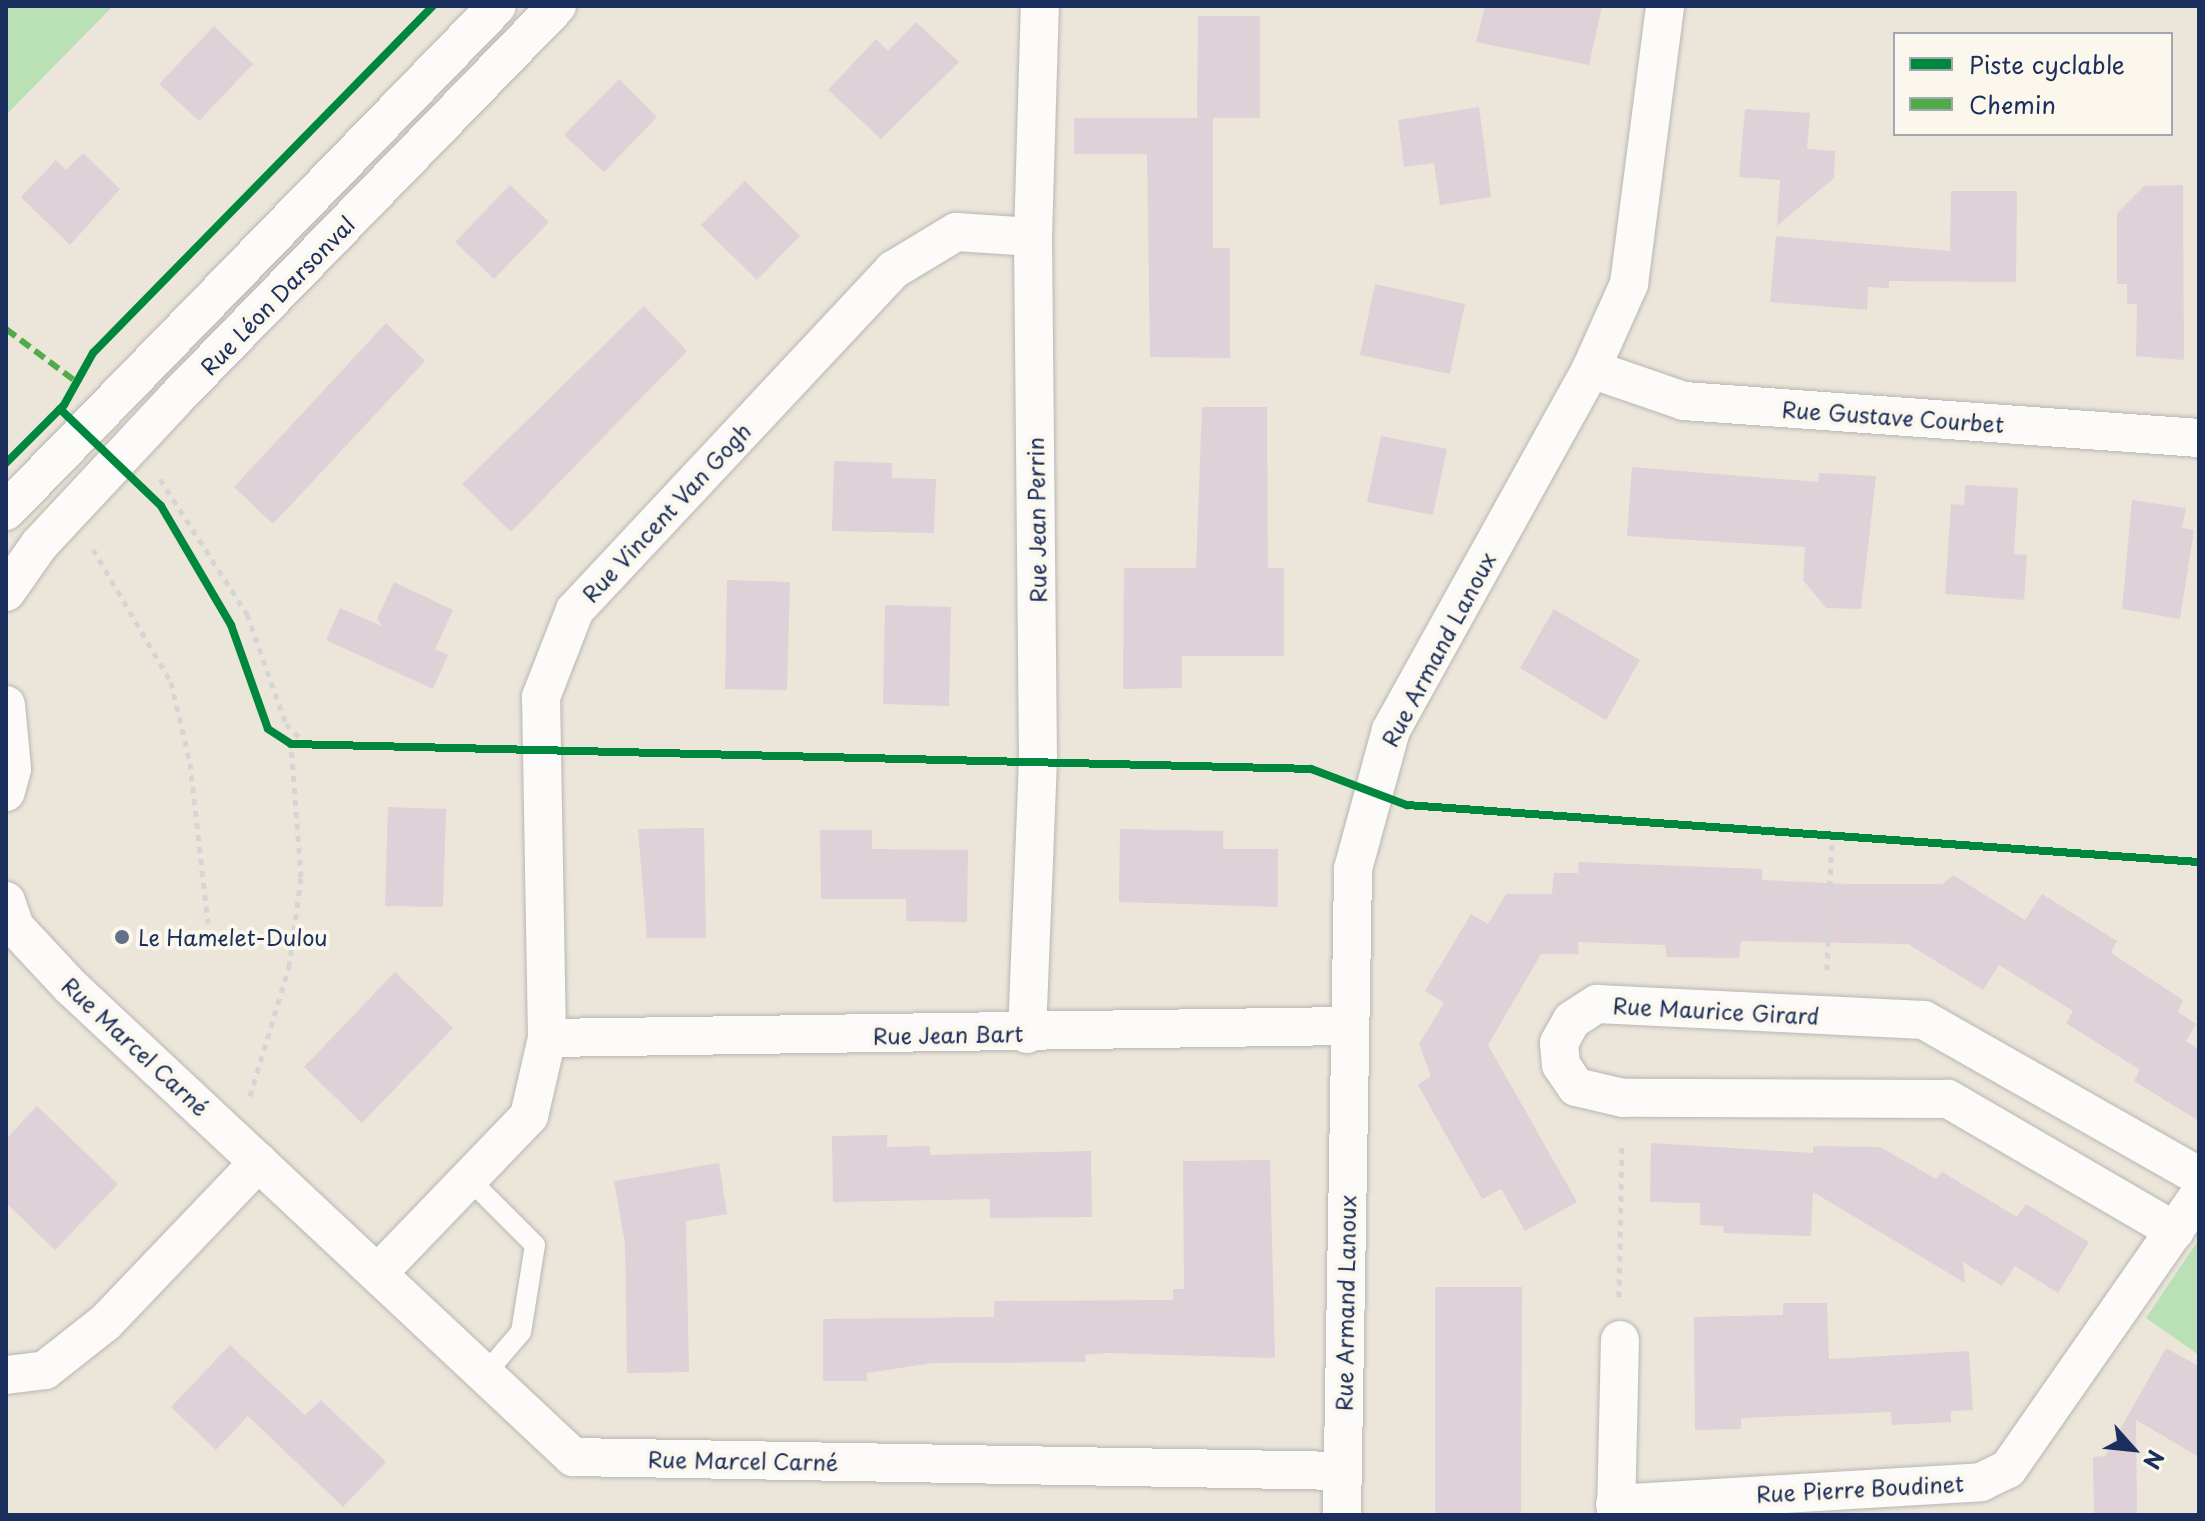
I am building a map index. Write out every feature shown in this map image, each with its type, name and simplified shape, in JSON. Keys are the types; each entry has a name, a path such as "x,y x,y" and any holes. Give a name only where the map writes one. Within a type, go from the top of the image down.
{"street":[{"name":"Rue Léon Darsonval","path":"6,511 497,6"},
{"name":"Rue Léon Darsonval","path":"6,592 65,518 129,448 557,6"},
{"name":"Rue Jean Perrin","path":"1027,1034 1038,759 1033,237 1040,6"},
{"name":"Rue Armand Lanoux","path":"1342,1515 1353,869 1391,730 1591,369 1631,270 1665,6"},
{"name":"Rue Vincent Van Gogh","path":"378,1273 529,1116 547,1038 541,697 575,610 893,270 956,232 1033,237"},
{"name":"Rue Gustave Courbet","path":"1591,369 1684,401 2199,438"},
{"path":"6,705 12,769 6,792"},
{"name":"Rue Marcel Carné","path":"9,918 224,1129 573,1457 1342,1471"},
{"name":"Rue Maurice Girard","path":"2175,1231 1948,1099 1623,1098 1576,1087 1561,1065 1559,1043 1572,1020 1597,1004 1924,1020 2199,1176"},
{"name":"Rue Jean Bart","path":"547,1038 1027,1034 1349,1026"},
{"path":"6,1375 45,1370 106,1322 259,1162"},
{"name":"Rue Pierre Boudinet","path":"1620,1340 1616,1510 1981,1482 2008,1469 2199,1195"}],"lane":[{"path":"469,1179 535,1245 521,1332 485,1374"}],"path":[{"path":"129,448 176,495 210,546 247,614 286,724 304,742"},
{"path":"65,518 114,578 171,682 190,763 208,923"},
{"path":"168,518 192,553"},
{"path":"279,739 291,744 320,743"},
{"path":"224,1129 255,1088 289,967 301,877 291,744"},
{"path":"1817,834 1846,836"},
{"path":"1825,1014 1832,835"},
{"path":"1620,1340 1623,1098"}],"green space":[{"path":"6,6 113,6 6,115"},
{"path":"2199,1239 2199,1355 2146,1318"}],"building":[{"path":"1485,6 1602,6 1589,65 1476,42"},
{"path":"1198,16 1260,16 1260,118 1213,118 1213,248 1230,248 1230,358 1150,357 1147,154 1074,154 1074,118 1197,118"},
{"path":"916,22 959,62 881,139 828,90 876,39 888,51"},
{"path":"214,26 253,64 199,121 159,84"},
{"path":"619,79 657,117 604,172 564,135"},
{"path":"1479,107 1491,197 1440,205 1434,163 1404,167 1398,120"},
{"path":"1745,109 1810,113 1807,149 1835,151 1834,178 1777,226 1780,180 1739,177"},
{"path":"83,153 120,189 70,245 21,197 56,160 66,170"},
{"path":"745,181 800,236 757,280 701,225"},
{"path":"510,185 549,222 494,279 455,242"},
{"path":"2183,185 2184,360 2136,356 2137,304 2127,304 2127,284 2117,284 2117,213 2144,186"},
{"path":"1951,191 2017,191 2016,282 1889,281 1889,288 1868,287 1867,310 1770,302 1776,236 1950,251"},
{"path":"1375,284 1465,304 1450,374 1360,355"},
{"path":"644,306 687,351 511,532 462,484"},
{"path":"386,323 425,361 273,524 234,487"},
{"path":"1202,407 1267,407 1268,568 1284,568 1284,656 1182,656 1182,688 1123,689 1124,568 1196,568"},
{"path":"1381,436 1447,449 1433,515 1367,502"},
{"path":"834,461 892,463 892,478 936,479 934,533 832,531"},
{"path":"1632,467 1818,482 1819,473 1876,476 1861,609 1826,608 1803,580 1805,547 1627,536"},
{"path":"1965,485 2018,488 2014,554 2027,555 2024,600 1945,594 1951,504 1964,505"},
{"path":"2132,500 2186,508 2182,528 2194,530 2180,619 2122,609"},
{"path":"727,580 790,582 787,690 725,689"},
{"path":"394,582 453,610 435,649 448,655 433,689 326,640 340,608 382,626 377,619"},
{"path":"885,605 951,607 949,706 883,704"},
{"path":"1554,609 1640,660 1606,720 1520,668"},
{"path":"388,807 446,809 443,907 385,906"},
{"path":"704,828 706,938 647,938 638,829"},
{"path":"1120,829 1223,831 1223,849 1278,849 1278,907 1119,902"},
{"path":"820,830 872,830 872,849 968,850 967,922 906,921 906,899 821,899"},
{"path":"1579,862 1762,869 1762,880 1849,884 1942,884 1953,875 2025,920 2042,894 2117,941 2111,953 2183,1000 2178,1012 2196,1024 2186,1041 2199,1050 2199,1121 2134,1081 2140,1070 2066,1023 2073,1011 1999,965 1983,990 1908,944 1741,941 1739,958 1667,957 1665,945 1578,942 1579,954 1541,954 1488,1045 1577,1202 1525,1231 1501,1189 1482,1199 1418,1085 1431,1076 1419,1044 1444,1003 1425,991 1471,914 1488,924 1506,894 1552,894 1554,873 1578,873"},
{"path":"395,972 453,1028 362,1123 304,1067"},
{"path":"37,1106 118,1184 55,1250 6,1203 6,1139"},
{"path":"887,1135 887,1147 930,1146 930,1155 1091,1151 1092,1217 990,1218 990,1199 833,1202 832,1136"},
{"path":"1651,1143 1813,1153 1813,1146 1880,1147 1936,1179 1942,1172 2017,1217 2026,1204 2089,1242 2058,1293 2015,1266 2002,1286 1963,1262 1965,1283 1813,1192 1811,1236 1723,1233 1724,1226 1700,1225 1700,1203 1650,1202"},
{"path":"1270,1160 1275,1358 1107,1353 1085,1355 1085,1362 933,1363 867,1373 867,1381 823,1381 823,1319 994,1317 994,1301 1173,1300 1173,1289 1184,1289 1183,1161"},
{"path":"719,1163 727,1214 686,1221 689,1372 627,1373 625,1243 614,1181"},
{"path":"1435,1287 1522,1287 1521,1515 1435,1515"},
{"path":"1783,1303 1827,1303 1829,1359 1969,1351 1973,1410 1951,1411 1951,1422 1892,1425 1891,1412 1741,1418 1741,1429 1695,1430 1694,1317 1783,1315"},
{"path":"230,1345 305,1415 321,1400 386,1462 343,1507 248,1416 216,1450 171,1407"},
{"path":"2166,1348 2199,1366 2199,1457 2136,1420 2137,1515 2094,1515 2093,1457 2105,1456"}],"marked path":[{"path":"6,329 74,380"}],"cycle path":[{"path":"6,463 64,405 93,353 433,6"},
{"path":"60,409 161,506 231,625 268,729 291,744 1311,769 1407,805 2199,862"}],"place":[{"name":"Le Hamelet-Dulou","path":"122,937"}]}
